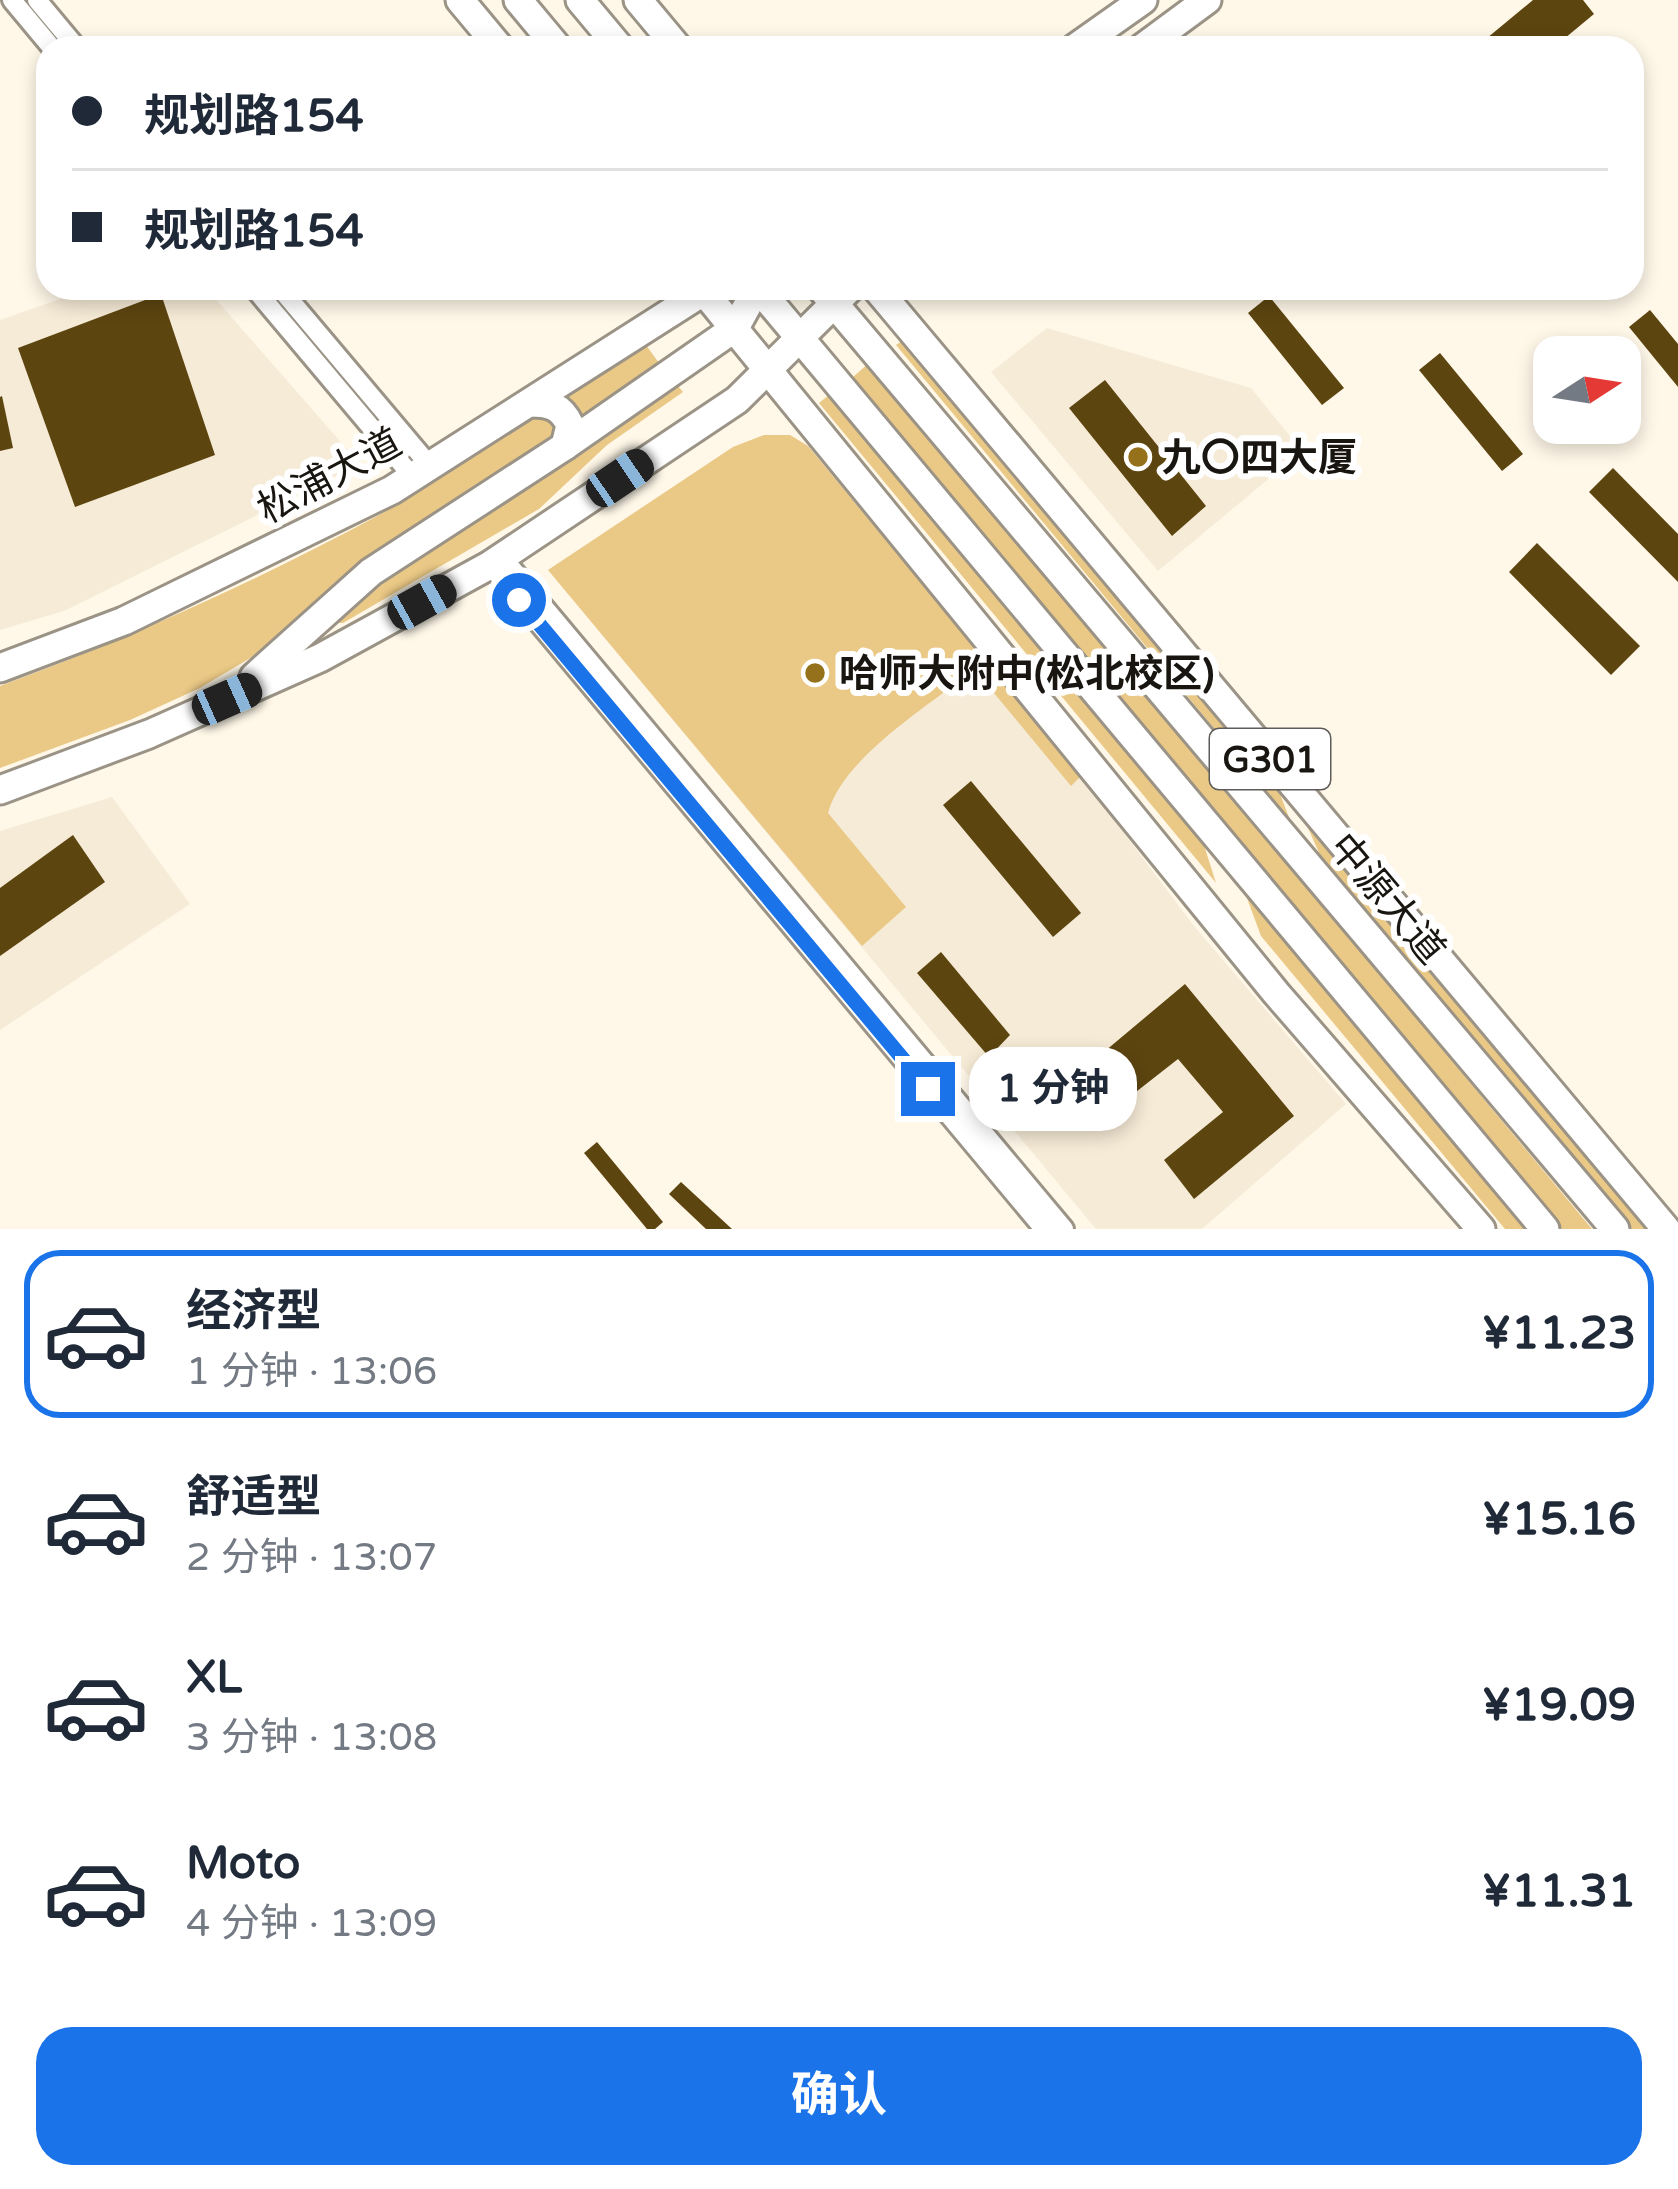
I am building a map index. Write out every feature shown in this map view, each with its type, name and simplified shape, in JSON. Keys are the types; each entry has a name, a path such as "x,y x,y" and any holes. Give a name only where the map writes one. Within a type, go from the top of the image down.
{"highway":[{"path":"460,0 490,36"},
{"path":"518,0 548,36"},
{"path":"580,0 610,36"},
{"path":"638,0 668,36"},
{"path":"1093,36 1143,0"},
{"path":"1158,36 1207,0"},
{"name":"松浦大道","path":"0,668 124,621 421,471 689,300"},
{"path":"713,300 1276,993 1481,1229"},
{"path":"227,699 371,572 735,328 751,300"},
{"path":"768,300 1545,1229"},
{"path":"0,790 149,734 320,658 496,561 737,400 800,338 830,300"},
{"name":"中源大道","path":"841,300 1615,1229"},
{"name":"中源大道","path":"887,300 1666,1229"},
{"path":"530,403 549,404 562,412 570,425 565,446"}],"street":[{"path":"12,0 42,36"},
{"path":"37,0 67,36"},
{"path":"265,300 421,471"},
{"path":"289,300 421,471"},
{"path":"496,561 1044,1229"},
{"path":"496,561 1064,1229"}],"shaded area":[{"path":"57,300 216,300 360,464 64,611 0,630 0,320"},
{"path":"1047,328 1251,388 1302,451 1158,571 991,372"},
{"path":"905,339 1272,773 1290,820 896,345"},
{"path":"643,341 659,363 579,421 563,398"},
{"path":"870,362 1592,1229 1562,1229 1544,1208 853,377"},
{"path":"672,379 683,392 607,445 539,509 343,623 334,623 361,585"},
{"path":"830,394 1203,842 1216,883 819,403"},
{"path":"544,413 552,416 558,432 550,442 367,556 252,657 200,688 130,720 0,768 0,686 145,628 287,563 379,515 501,435"},
{"name":"哈师大附中(松北校区)","path":"764,435 790,435 808,446 1081,776 1194,926 1346,1104 1202,1229 1096,1229 548,570 733,447"},
{"path":"764,435 790,435 808,446 1081,776 1071,786 984,681 964,677 906,721 849,774 828,813 906,907 862,946 548,570 733,447"},
{"path":"112,797 190,904 0,1030 0,831"},
{"path":"1296,801 1651,1229 1631,1229 1320,855"},
{"path":"1244,890 1525,1229 1505,1229 1261,936"}],"building":[{"path":"1533,0 1583,0 1594,14 1567,36 1490,36"},
{"path":"145,300 163,300 215,455 75,507 18,348"},
{"path":"1264,300 1272,300 1344,388 1322,405 1248,313"},
{"path":"1650,310 1678,344 1678,387 1641,336 1629,327"},
{"path":"1440,353 1523,454 1502,471 1419,370"},
{"name":"九〇四大厦","path":"1105,380 1206,506 1172,536 1069,408"},
{"path":"0,397 13,448 0,451"},
{"path":"1613,468 1678,534 1678,582 1589,492"},
{"path":"1537,543 1640,646 1611,675 1509,572"},
{"path":"971,781 1081,913 1053,937 943,805"},
{"path":"73,835 105,882 0,956 0,888"},
{"path":"941,952 1010,1035 989,1057 917,973"},
{"path":"1185,984 1294,1116 1194,1199 1164,1160 1223,1112 1178,1059 1118,1106 1086,1067"},
{"path":"597,1142 663,1222 655,1229 647,1229 584,1153"},
{"path":"681,1182 732,1229 706,1229 669,1194"}],"place":[{"name":"九〇四大厦","path":"1138,457"},
{"name":"哈师大附中(松北校区)","path":"815,673"}],"route":[{"path":"519,600 928,1089"}]}
